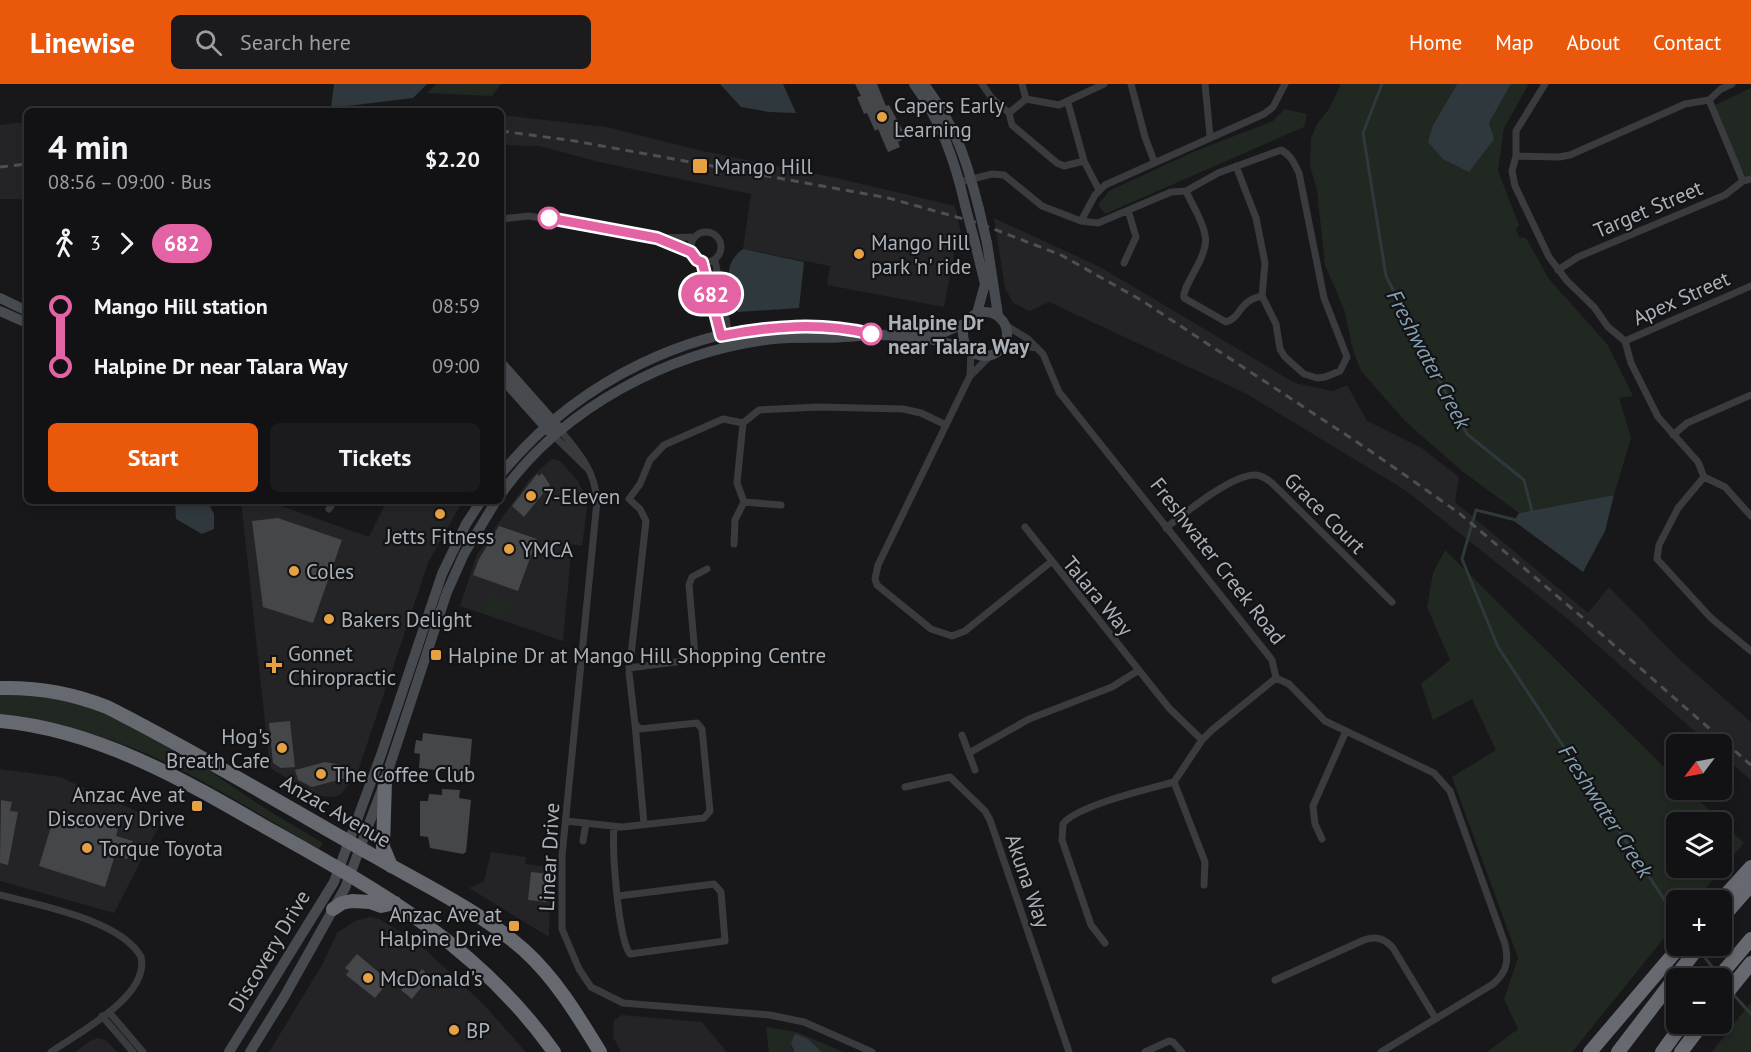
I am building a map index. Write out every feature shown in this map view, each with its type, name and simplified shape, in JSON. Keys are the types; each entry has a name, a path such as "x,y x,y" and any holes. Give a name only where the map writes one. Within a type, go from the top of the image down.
{"highway":[{"name":"Anzac Avenue","path":"0,688 48,690 107,707 488,922 525,952 564,996 600,1052"},
{"path":"0,721 24,724 80,738 133,756 210,795 345,872 395,903 450,942 481,969 533,1024 554,1052"},
{"path":"385,782 383,847 391,866"},
{"path":"1730,890 1751,867"},
{"path":"1732,907 1751,885"},
{"path":"333,909 342,903 352,901 369,902 381,906 395,903"},
{"path":"1726,968 1748,942"},
{"path":"1590,1052 1671,956"},
{"path":"1618,1052 1691,956"},
{"path":"1732,987 1751,963"},
{"path":"1662,1052 1675,1034"},
{"path":"1681,1052 1695,1034"}],"main road":[{"path":"914,84 942,131 960,182 985,284 977,313 966,323 945,332 921,338"},
{"path":"924,84 955,131 971,178 987,243 998,315"},
{"path":"0,298 24,310"},
{"path":"0,311 24,322"},
{"path":"504,490 522,469 558,434 593,406 639,379 674,363 728,347 773,339 871,334 921,338 990,356 1003,348 1008,334 1007,326 998,315 991,312 977,313"},
{"path":"966,323 963,335 969,349"},
{"path":"504,471 548,424 587,394 635,366 676,349 725,335 784,327 814,326 850,329 871,334"},
{"path":"504,367 548,424"},
{"path":"504,380 558,434"},
{"path":"345,872 442,574 466,524 479,504"},
{"path":"355,845 385,782 447,592 468,547 494,504"},
{"name":"Discovery Drive","path":"250,1052 333,909 345,872"},
{"name":"Discovery Drive","path":"229,1052 345,872"}],"street":[{"path":"982,84 991,97 1009,113 1012,124 1057,163 1064,166 1084,162"},
{"path":"1022,84 1026,99"},
{"path":"1009,113 1026,99 1052,105 1068,103 1090,87 1104,84"},
{"path":"1131,84 1144,137 1154,162"},
{"path":"1204,84 1210,136"},
{"path":"1081,221 1099,189 1210,136 1269,111 1284,84"},
{"path":"1545,84 1517,128 1516,156 1512,171 1514,182 1544,249 1558,270 1594,307 1608,327 1625,341 1631,363 1656,414 1698,462 1704,477 1725,487 1751,516"},
{"path":"1516,156 1564,156 1685,104 1708,100 1721,89 1732,84"},
{"path":"1708,100 1747,180"},
{"path":"1068,103 1084,162 1099,189"},
{"path":"960,182 992,174 1004,175 1042,206 1081,221 1098,223 1171,192 1186,191 1236,166 1281,150 1294,162 1301,185 1324,298 1347,357 1344,367 1333,375 1317,378 1304,374 1280,349 1276,324 1262,296 1264,263 1256,218 1236,166"},
{"name":"Target Street","path":"1558,270 1578,257 1725,195 1747,180"},
{"path":"1186,191 1206,238 1199,266 1184,291 1184,298 1226,322 1234,318 1246,302 1262,296"},
{"path":"1124,263 1136,237 1128,210"},
{"path":"504,219 520,216 549,218 657,238 691,252 697,260 702,262 715,260"},
{"path":"691,252 691,242 694,237 702,232 715,235 721,248 715,260 725,335"},
{"path":"657,238 694,237"},
{"path":"702,262 728,347"},
{"name":"Apex Street","path":"1625,341 1751,286"},
{"name":"Freshwater Creek Road","path":"1007,326 1028,339 1045,358 1059,392 1272,660 1276,678 1289,684 1319,716 1434,773 1445,783 1505,944 1507,963 1504,971 1493,984 1436,1019"},
{"path":"1003,348 1023,346 1037,348"},
{"name":"Talara Way","path":"969,349 970,376"},
{"name":"Talara Way","path":"990,356 970,376 878,565 875,579 877,585 931,629 952,636 964,630 1052,561 1169,708 1202,740"},
{"path":"1673,435 1687,423 1751,395"},
{"path":"734,544 735,520 744,502 737,483 742,423 759,410 818,407 903,409 921,413 946,425"},
{"path":"644,824 629,668 646,521 640,509 629,499 640,484 650,460 664,445 723,419 742,423"},
{"name":"Linear Drive","path":"558,434 588,469 595,487 597,508 575,708 562,856 562,929 579,969 591,987 623,1003 770,1015 804,1022 872,1052"},
{"name":"Grace Court","path":"1166,528 1208,496 1242,479 1259,475 1272,483 1392,602"},
{"path":"1704,477 1678,508 1659,545 1657,559 1712,618 1751,651"},
{"path":"744,502 781,505"},
{"path":"329,509 332,504"},
{"path":"1025,527 1052,561"},
{"path":"629,668 691,660 695,655 689,585 692,577 707,568"},
{"path":"969,753 1029,718 1112,687 1139,670"},
{"path":"1106,943 1091,925 1062,840 1063,824 1074,813 1157,785 1174,782 1202,740 1276,678"},
{"path":"566,821 614,827 704,818 710,811 702,729 697,723 640,729 635,724"},
{"path":"1322,839 1315,824 1313,806 1346,731"},
{"path":"962,735 975,770"},
{"name":"Akuna Way","path":"905,787 950,777 985,811 1069,1052"},
{"path":"1174,782 1205,862 1204,885"},
{"path":"583,841 586,823"},
{"path":"614,827 612,847 618,896 625,947 630,954 725,941 721,892 714,884 618,896"},
{"path":"0,894 95,923 132,946 141,957 141,975 132,991 106,1014 51,1052"},
{"path":"1275,980 1364,940 1376,937 1383,939 1393,948 1436,1019 1381,1052"},
{"path":"106,1014 133,1052"},
{"path":"106,1014 143,1052"},
{"path":"1145,1052 1169,1041 1173,1042 1182,1052"}],"shaded area":[{"path":"334,84 427,84 413,98 331,108"},
{"path":"436,84 501,84 492,96 427,93"},
{"path":"720,84 783,84 796,113 769,112 741,107"},
{"path":"1341,84 1457,84 1433,125 1489,123 1511,84 1529,84 1504,128 1498,171 1519,225 1516,229 1519,237 1526,238 1549,279 1607,344 1633,396 1619,398 1631,438 1614,495 1519,513 1462,471 1405,421 1361,371 1353,350 1344,309 1325,265 1317,190 1310,166 1311,138"},
{"path":"1457,84 1511,84 1489,123 1494,139 1469,172 1443,159 1428,142 1433,125"},
{"path":"1751,88 1751,179 1747,179 1711,107"},
{"path":"1285,109 1307,114 1304,127 1105,214 1098,205 1109,191 1193,152 1273,121"},
{"path":"504,115 606,127 698,150 841,179 955,206 965,250 953,247 954,256 944,307 827,285 830,266 743,249 751,194 599,162 539,146 504,145"},
{"path":"24,122 24,199 0,199 0,125"},
{"path":"994,218 1100,267 1295,383 1333,391 1347,385 1367,421 1423,449 1459,477 1455,502 1588,613 1609,587 1678,658 1751,722 1751,780 1732,764 1732,734 1698,734 1569,620 1405,490 1247,394 1049,302 1030,311 1013,303 1005,288"},
{"path":"743,249 804,262 799,308 738,312 730,286 729,270 731,262"},
{"path":"553,459 560,461 578,481 587,509 582,546 572,544 563,641 460,606 477,555 529,480"},
{"path":"1614,495 1605,531 1583,572 1514,521 1519,513"},
{"path":"175,504 209,504 214,514 214,529 202,534 176,519"},
{"path":"241,504 276,504 369,537 386,504 461,504 428,563 357,774 341,794 334,797 317,796 270,768"},
{"path":"1445,550 1666,769 1666,800 1699,800 1711,812 1666,812 1666,878 1715,878 1704,890 1666,890 1666,936 1572,1052 1487,1052 1518,1029 1504,999 1518,958 1452,777 1496,750 1472,699 1433,720 1421,684 1450,660 1427,607 1433,573"},
{"path":"489,596 509,604 504,618 483,611"},
{"path":"0,692 51,696 96,708 202,766 266,809 323,843 319,849 200,780 125,745 63,726 0,716"},
{"path":"0,769 60,777 161,822 114,913 0,881"},
{"path":"1732,832 1744,843 1732,857"},
{"path":"491,852 526,857 525,864 551,867 549,937 469,888 484,881"},
{"path":"370,917 379,919 426,950 484,1005 526,1052 269,1052 322,965 337,933 355,921"},
{"path":"1751,1002 1751,1052 1712,1052 1726,1034 1732,1034 1732,1026"},
{"path":"622,1015 702,1022 727,1052 621,1052 613,1037 614,1020"},
{"path":"766,1027 797,1032 843,1052 822,1052 808,1039 791,1047 794,1052 769,1052"},
{"path":"795,1034 808,1039 822,1052 794,1052 791,1043"},
{"path":"98,1038 107,1041 117,1052 75,1052 90,1041"}],"building":[{"name":"Capers Early Learning","path":"855,84 877,84 886,106 889,105 903,131 898,132 902,140 898,142 900,147 888,152 878,129 875,131 867,113 864,114 857,97 861,96"},
{"name":"7-Eleven","path":"542,473 550,485 524,517 512,506 537,474 539,476"},
{"name":"Coles","path":"278,518 342,540 313,623 263,607 252,521"},
{"name":"YMCA","path":"499,526 537,539 518,591 473,575 479,559"},
{"name":"Hog's Breath Cafe","path":"290,721 295,767 281,768 273,763 269,723"},
{"path":"423,733 472,739 469,774 419,768 420,754 414,753 416,740 422,741"},
{"name":"The Coffee Club","path":"325,762 342,765 346,778 312,787 298,780 295,770"},
{"path":"442,789 460,790 459,798 471,800 466,852 463,854 430,848 428,837 420,836 420,801 428,801 429,794 442,795"},
{"path":"1,800 12,802 10,811 18,812 8,865 0,863"},
{"name":"Torque Toyota","path":"66,812 118,829 116,836 133,841 127,859 115,855 105,887 39,866 53,820 62,823"},
{"path":"531,872 549,874 546,902 528,900"},
{"name":"McDonald's","path":"357,954 389,981 375,998 346,975 349,971 345,968"},
{"path":"422,969 432,980 425,987 423,985 412,999 401,990 417,971 419,973"}],"waterway":[{"name":"Freshwater Creek","path":"1382,84 1363,133 1386,276 1467,434 1524,480 1532,511"},
{"name":"Freshwater Creek","path":"1516,520 1476,510 1462,559 1498,647 1666,902"},
{"name":"Freshwater Creek","path":"1704,956 1713,968"},
{"name":"Freshwater Creek","path":"1732,993 1751,1014"}],"railway":[{"path":"504,131 575,141 888,198 978,223 1061,255 1141,300 1369,450 1459,513 1751,765"},
{"path":"0,167 24,164"}],"bus line":[{"name":"682","path":"549,218 657,238 691,252 693,257 702,262 710,285 721,336 756,330 814,326 850,329 871,334"}],"place":[{"name":"Capers Early Learning","path":"882,117"},
{"name":"Mango Hill","path":"700,166"},
{"name":"Mango Hill park 'n' ride","path":"859,254"},
{"name":"Halpine Dr near Talara Way","path":"871,334"},
{"name":"7-Eleven","path":"531,496"},
{"name":"Jetts Fitness","path":"440,514"},
{"name":"YMCA","path":"509,549"},
{"name":"Coles","path":"294,571"},
{"name":"Bakers Delight","path":"329,619"},
{"name":"Halpine Dr at Mango Hill Shopping Centre","path":"436,655"},
{"name":"Gonnet Chiropractic","path":"274,665"},
{"name":"Hog's Breath Cafe","path":"282,748"},
{"name":"The Coffee Club","path":"321,774"},
{"name":"Anzac Ave at Discovery Drive","path":"197,806"},
{"name":"Torque Toyota","path":"87,848"},
{"name":"Anzac Ave at Halpine Drive","path":"514,926"},
{"name":"McDonald's","path":"368,978"},
{"name":"BP","path":"454,1030"}]}
